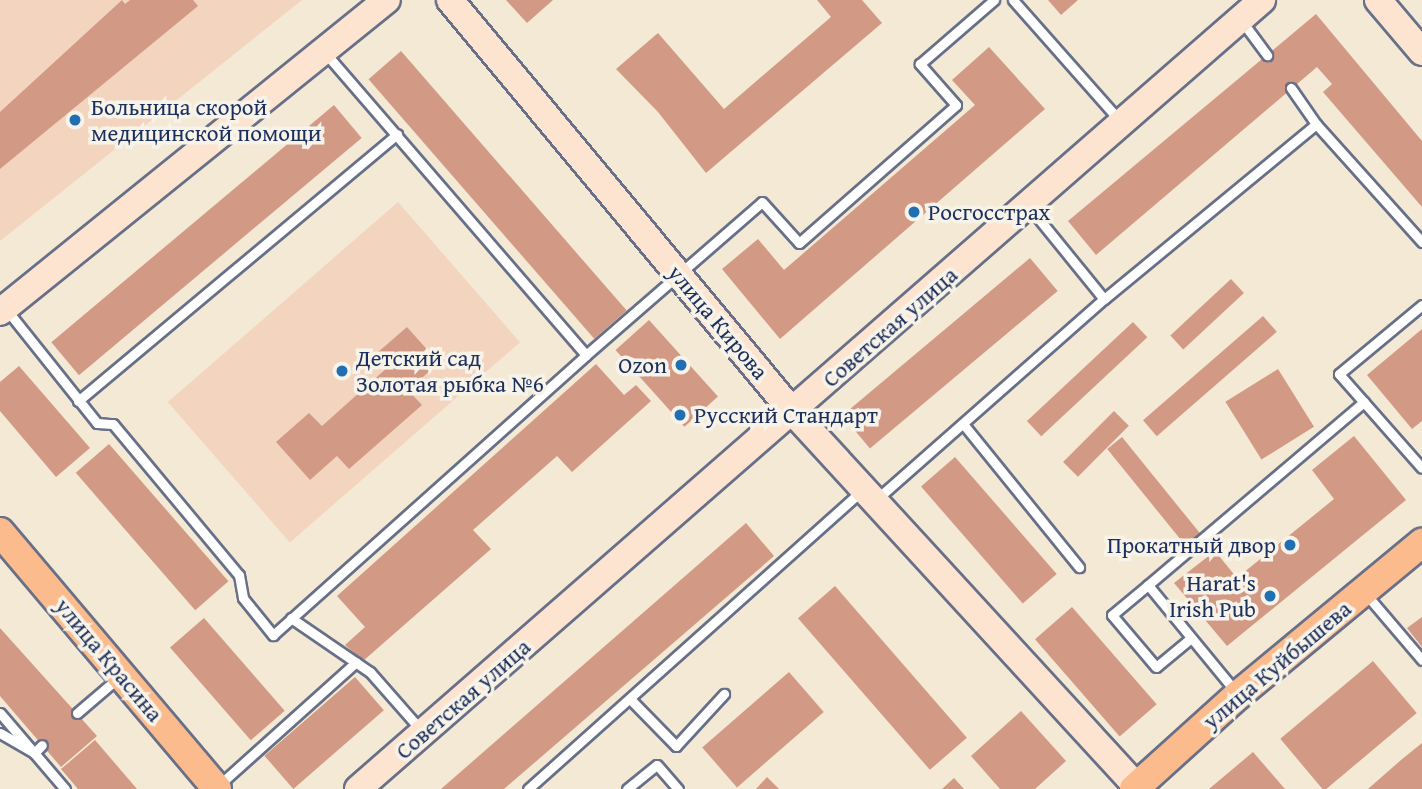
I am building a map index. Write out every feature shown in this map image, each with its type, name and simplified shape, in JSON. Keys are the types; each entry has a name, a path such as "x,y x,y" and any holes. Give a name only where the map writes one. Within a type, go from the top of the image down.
{"main road":[{"name":"улица Красина","path":"0,532 217,788"},
{"name":"улица Куйбышева","path":"1137,788 1238,695 1422,543"}],"street":[{"path":"3,310 325,53 387,0"},
{"name":"улица Кирова","path":"450,0 792,411 871,493 1137,788"},
{"name":"Советская улица","path":"358,789 1262,0"},
{"path":"1378,0 1422,52"}],"lane":[{"path":"3,310 97,423 113,424 231,565 239,575 243,598 273,635 586,355 762,202 799,243 956,105 920,64 994,0"},
{"path":"1013,0 1122,123"},
{"path":"1240,18 1267,55"},
{"path":"325,53 586,355"},
{"path":"1291,88 1316,124 1422,242"},
{"path":"528,789 871,493 964,425 1104,299 1316,124"},
{"path":"78,401 397,134"},
{"path":"1028,207 1104,299"},
{"path":"1422,305 1339,373 1422,468"},
{"path":"1191,638 1156,667 1112,615 1364,402"},
{"path":"964,425 1079,568"},
{"path":"1148,585 1238,695"},
{"path":"1363,592 1422,660"},
{"path":"291,618 356,662 424,733"},
{"path":"217,788 356,662"},
{"path":"77,713 122,675"},
{"path":"632,701 676,746 724,694"},
{"path":"0,713 65,789"},
{"path":"0,733 34,753"},
{"path":"34,753 42,745"},
{"path":"627,789 657,765 678,789"},
{"path":"538,781 545,789"}],"shaded area":[{"name":"Больница скорой медицинской помощи","path":"0,0 302,0 0,241"},
{"name":"Детский сад Золотая рыбка №6","path":"398,202 520,342 290,542 168,402"}],"building":[{"path":"122,0 125,4 130,0 193,0 198,6 0,169 0,112"},
{"path":"506,0 553,0 527,23"},
{"path":"817,0 862,0 882,23 706,173 658,112 616,69 658,33 724,109 831,17"},
{"path":"1048,0 1078,0 1061,15"},
{"path":"1316,14 1422,141 1422,207 1323,92 1332,84 1317,67 1096,255 1068,221"},
{"path":"989,47 1045,109 780,339 722,269 758,239 784,270 975,105 952,80"},
{"path":"401,51 627,311 594,339 369,79"},
{"path":"334,105 362,138 79,375 51,342"},
{"path":"1030,258 1058,291 870,448 842,415"},
{"path":"1231,279 1244,293 1183,350 1170,336"},
{"path":"1263,316 1277,332 1157,436 1143,420"},
{"path":"649,320 718,397 684,427 616,350"},
{"path":"1133,322 1147,337 1041,436 1027,421"},
{"path":"407,327 439,363 408,390 422,405 349,469 337,456 310,480 276,442 309,413 322,426 389,366 377,353"},
{"path":"1422,329 1422,421 1412,429 1367,375"},
{"path":"596,364 624,395 636,385 651,401 572,472 557,456 473,530 491,549 363,661 345,645 365,627 337,596"},
{"path":"19,366 90,448 56,477 0,411 0,382"},
{"path":"1278,369 1314,427 1261,460 1225,402"},
{"path":"1114,411 1129,426 1078,477 1063,462"},
{"path":"1354,436 1406,500 1227,646 1174,583 1215,551 1237,578 1334,499 1312,470"},
{"path":"1122,437 1200,533 1185,545 1107,449"},
{"path":"109,444 228,581 195,610 76,473"},
{"path":"955,457 1057,574 1023,604 921,487"},
{"path":"746,523 774,556 504,789 441,789"},
{"path":"835,586 967,738 930,770 798,618"},
{"path":"1072,607 1157,704 1120,737 1035,639"},
{"path":"1422,617 1422,647 1407,628"},
{"path":"204,618 285,711 251,740 170,648"},
{"path":"0,628 97,736 61,767 0,696"},
{"path":"1373,661 1417,713 1326,789 1322,789 1280,739"},
{"path":"789,672 824,712 737,787 702,747"},
{"path":"355,677 384,710 293,789 264,756"},
{"path":"1021,711 1066,761 1035,789 1000,789 971,756"},
{"path":"95,740 137,789 78,789 61,769"},
{"path":"1422,743 1422,789 1368,789 1401,760"},
{"path":"1253,752 1285,789 1209,789"},
{"path":"767,777 779,789 756,789"},
{"path":"954,778 964,789 942,789"}],"place":[{"name":"Больница скорой медицинской помощи","path":"75,120"},
{"name":"Росгосстрах","path":"914,212"},
{"name":"Ozon","path":"681,365"},
{"name":"Детский сад Золотая рыбка №6","path":"342,371"},
{"name":"Русский Стандарт","path":"680,415"},
{"name":"Прокатный двор","path":"1290,545"},
{"name":"Harat's Irish Pub","path":"1270,596"}]}
